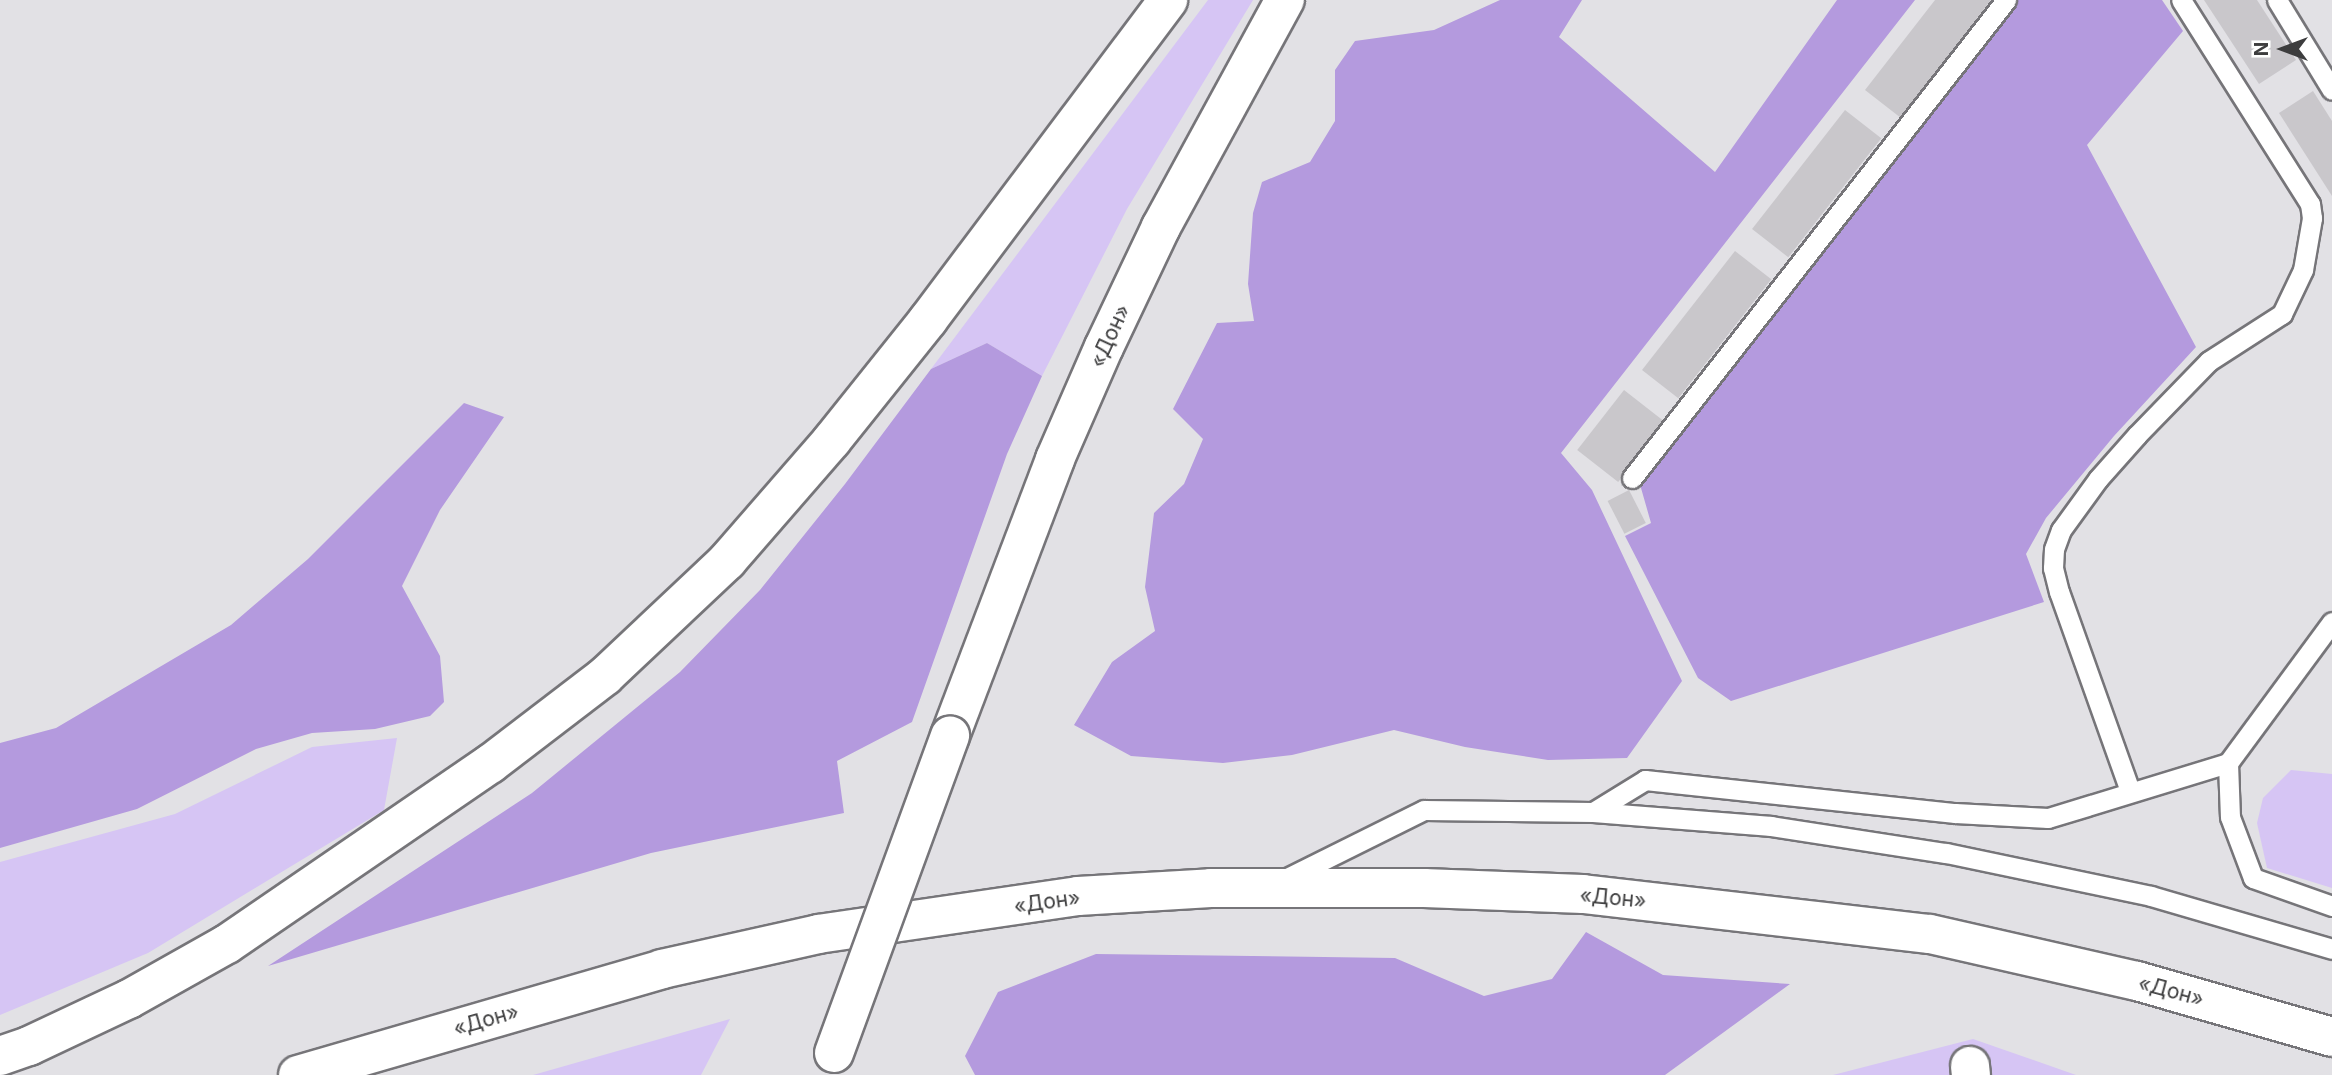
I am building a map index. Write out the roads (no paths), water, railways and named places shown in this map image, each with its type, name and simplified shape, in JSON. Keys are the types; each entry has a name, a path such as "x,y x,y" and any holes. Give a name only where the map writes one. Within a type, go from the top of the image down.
{"highway":[{"path":"0,1056 29,1046 129,999 227,944 479,772 605,676 727,561 832,440 928,320 1168,0"},
{"name":"«Дон»","path":"830,1064 1050,471 1104,347 1161,227 1285,0"},
{"path":"1241,81 1293,0"},
{"name":"«Дон»","path":"298,1075 662,969 818,934 1078,897 1268,888 1424,888 1583,894 1930,934 2137,981 2332,1037"}],"lane":[{"path":"1632,478 2006,0"},
{"path":"2130,791 2059,592 2053,568 2054,549 2061,530 2098,479 2208,361 2282,314 2303,271 2312,218 2310,204 2181,0"},
{"path":"2277,0 2332,90"},
{"path":"1593,812 1645,780 1955,813 2048,818 2118,799 2130,791 2228,763 2332,622"},
{"path":"2228,763 2230,817 2253,878 2332,906"},
{"path":"1268,888 1424,810 1593,812 1771,826 1946,853 2151,896 2332,950"}]}
